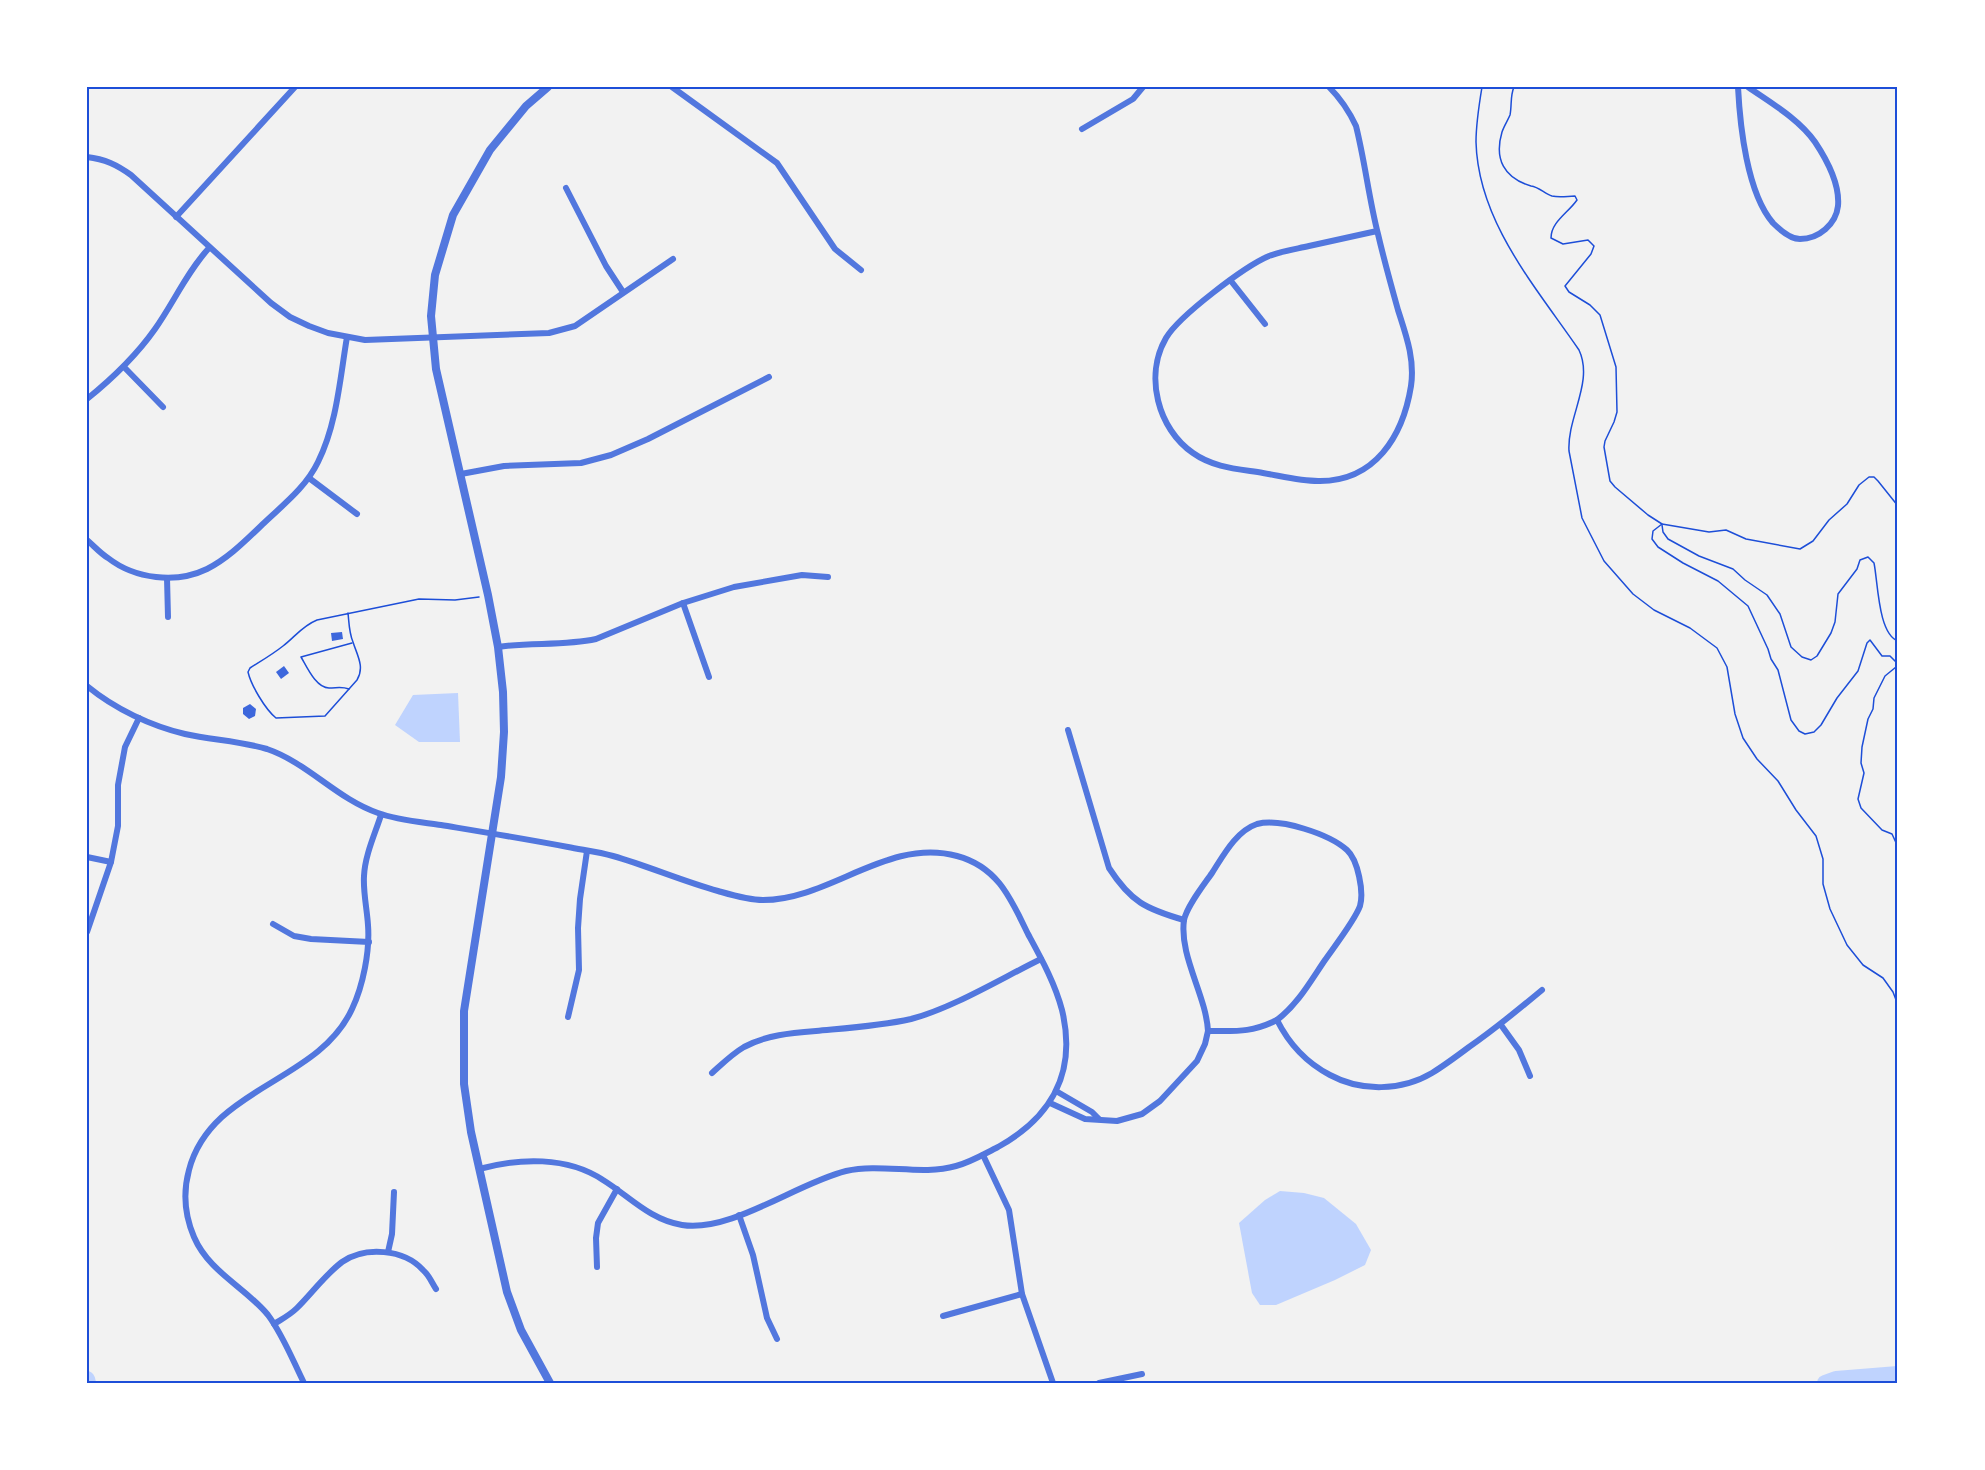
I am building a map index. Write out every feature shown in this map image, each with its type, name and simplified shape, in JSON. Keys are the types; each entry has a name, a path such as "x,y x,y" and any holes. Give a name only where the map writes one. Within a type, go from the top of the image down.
{"street":[{"path":"176,217 295,87"},
{"path":"548,87 526,106 490,150 453,215 435,275 431,316 439,386 488,595 498,646 503,692 501,777 467,993 463,1038 465,1095 501,1271 521,1330 550,1383"},
{"path":"672,87 777,163 835,249 861,270"},
{"path":"1082,129 1133,99 1143,87"},
{"path":"1329,87 1345,105 1356,126 1377,231 1409,347 1413,370 1412,383 1402,420 1383,454 1371,464 1346,477 1319,481 1224,467 1192,453 1182,444 1165,420 1156,391 1159,356 1166,339 1176,325 1190,311 1251,266 1270,256 1377,231"},
{"path":"1738,87 1742,131 1754,187 1763,208 1774,224 1788,235 1800,239 1816,235 1827,229 1835,219 1838,206 1838,191 1829,168 1814,141 1798,123 1748,87"},
{"path":"87,157 117,165 131,175 258,292 290,317 328,333 347,338 385,339 549,333 575,326 673,259"},
{"path":"566,188 606,266 623,292"},
{"path":"87,399 124,367 156,328 194,264 209,248"},
{"path":"1231,281 1265,324"},
{"path":"87,540 109,559 123,567 153,577 167,578 198,572 224,558 309,478 330,432 347,338"},
{"path":"124,367 163,407"},
{"path":"461,474 504,466 581,463 611,455 648,439 769,377"},
{"path":"309,478 357,514"},
{"path":"498,646 596,639 682,603 734,587 781,577 802,575 828,577"},
{"path":"167,578 168,617"},
{"path":"682,603 709,677"},
{"path":"87,686 99,696 139,718 184,734 246,744 280,754 337,792 381,815 613,856 710,889 760,901 786,898 896,857 925,852 958,856 982,867 1000,882 1056,990 1065,1024 1065,1057 1056,1091 1050,1103 1032,1125 1018,1135 958,1166 943,1169 852,1170 831,1175 716,1224 685,1226 666,1221 647,1212 585,1170 569,1164 544,1161 493,1165 479,1169"},
{"path":"87,932 111,862 118,826 119,775 125,747 139,718"},
{"path":"1068,730 1109,868 1121,886 1138,901 1153,911 1184,920"},
{"path":"304,1383 274,1324 259,1305 213,1266 202,1252 188,1220 185,1204 187,1176 199,1142 210,1128 226,1112 328,1044 352,1009 366,962 369,942 364,875 366,861 381,815"},
{"path":"1050,1103 1085,1119 1117,1121 1142,1114 1160,1101 1197,1061 1208,1031 1204,1006 1189,963 1184,920 1194,899 1228,848 1243,831 1257,824 1275,822 1302,827 1338,844 1349,852 1358,872 1361,891 1360,906 1296,1004 1277,1020 1259,1029 1208,1031"},
{"path":"568,1017 579,970 578,928 587,851"},
{"path":"87,857 111,862"},
{"path":"273,924 294,936 369,942"},
{"path":"712,1073 730,1056 764,1038 892,1023 914,1018 939,1010 1041,959"},
{"path":"1277,1020 1284,1032 1312,1065 1342,1082 1365,1087 1390,1087 1412,1082 1430,1074 1501,1025 1542,990"},
{"path":"1501,1025 1519,1050 1530,1076"},
{"path":"1056,1091 1092,1112 1099,1119"},
{"path":"983,1155 1009,1210 1023,1294 1053,1383"},
{"path":"597,1267 598,1223 617,1190"},
{"path":"388,1252 393,1223 394,1192"},
{"path":"739,1215 753,1255 767,1318 777,1339"},
{"path":"274,1324 296,1309 345,1260 357,1255 388,1252 413,1262 423,1270 436,1289"},
{"path":"943,1316 1023,1294"},
{"path":"1100,1383 1142,1374"}],"path":[{"path":"1482,87 1476,144 1482,181 1491,211 1502,237 1583,358 1583,383 1568,440 1582,518 1604,561 1633,594 1654,610 1690,627 1717,648 1727,667 1735,714 1743,738 1757,759 1778,781 1816,836 1823,859 1822,884 1830,909 1847,945 1863,965 1883,978 1893,992 1898,1005"},
{"path":"1514,87 1510,116 1501,136 1502,163 1508,174 1522,184 1533,186 1551,196 1577,198 1574,205 1553,226 1551,238 1558,243 1569,244 1588,240 1594,246 1591,254 1565,286 1569,292 1590,305 1600,315 1616,368 1617,412 1605,441 1605,460 1610,481 1662,524 1709,532 1726,530 1746,539 1800,549 1814,541 1830,520 1852,499 1859,485 1869,477 1874,477 1898,506"},
{"path":"1662,524 1663,532 1668,539 1699,556 1732,568 1767,595 1780,614 1791,647 1802,657 1810,660 1817,656 1834,627 1839,594 1857,569 1860,560 1868,557 1874,563 1884,623 1891,637 1898,641"},
{"path":"1662,524 1653,531 1652,539 1658,547 1718,581 1748,606 1778,670 1791,720 1805,734 1814,732 1821,725 1837,698 1858,671 1870,640 1882,656 1890,656 1896,662 1896,667 1885,676 1878,688 1868,719 1862,747 1861,763 1864,773 1858,799 1861,807 1882,830 1892,834 1898,847"},
{"path":"348,613 353,643 359,657 360,674 325,716 276,718 264,706 248,672 250,668 283,646 300,629 312,622 348,613 419,599 455,600 488,595"},
{"path":"348,689 321,686 301,657 353,643"}],"water":[{"path":"458,693 460,742 419,742 395,725 413,695"},
{"path":"1280,1191 1324,1198 1356,1224 1371,1250 1365,1265 1335,1280 1276,1305 1260,1305 1252,1293 1239,1223 1265,1200"}],"building":[{"path":"342,632 343,639 332,641 331,633"},
{"path":"284,666 289,673 281,679 276,672"},
{"path":"250,704 256,709 255,716 249,719 243,714 243,708"}],"waterway":[{"path":"1825,1383 1836,1379 1898,1374"},
{"path":"87,1379 88,1383"}]}
